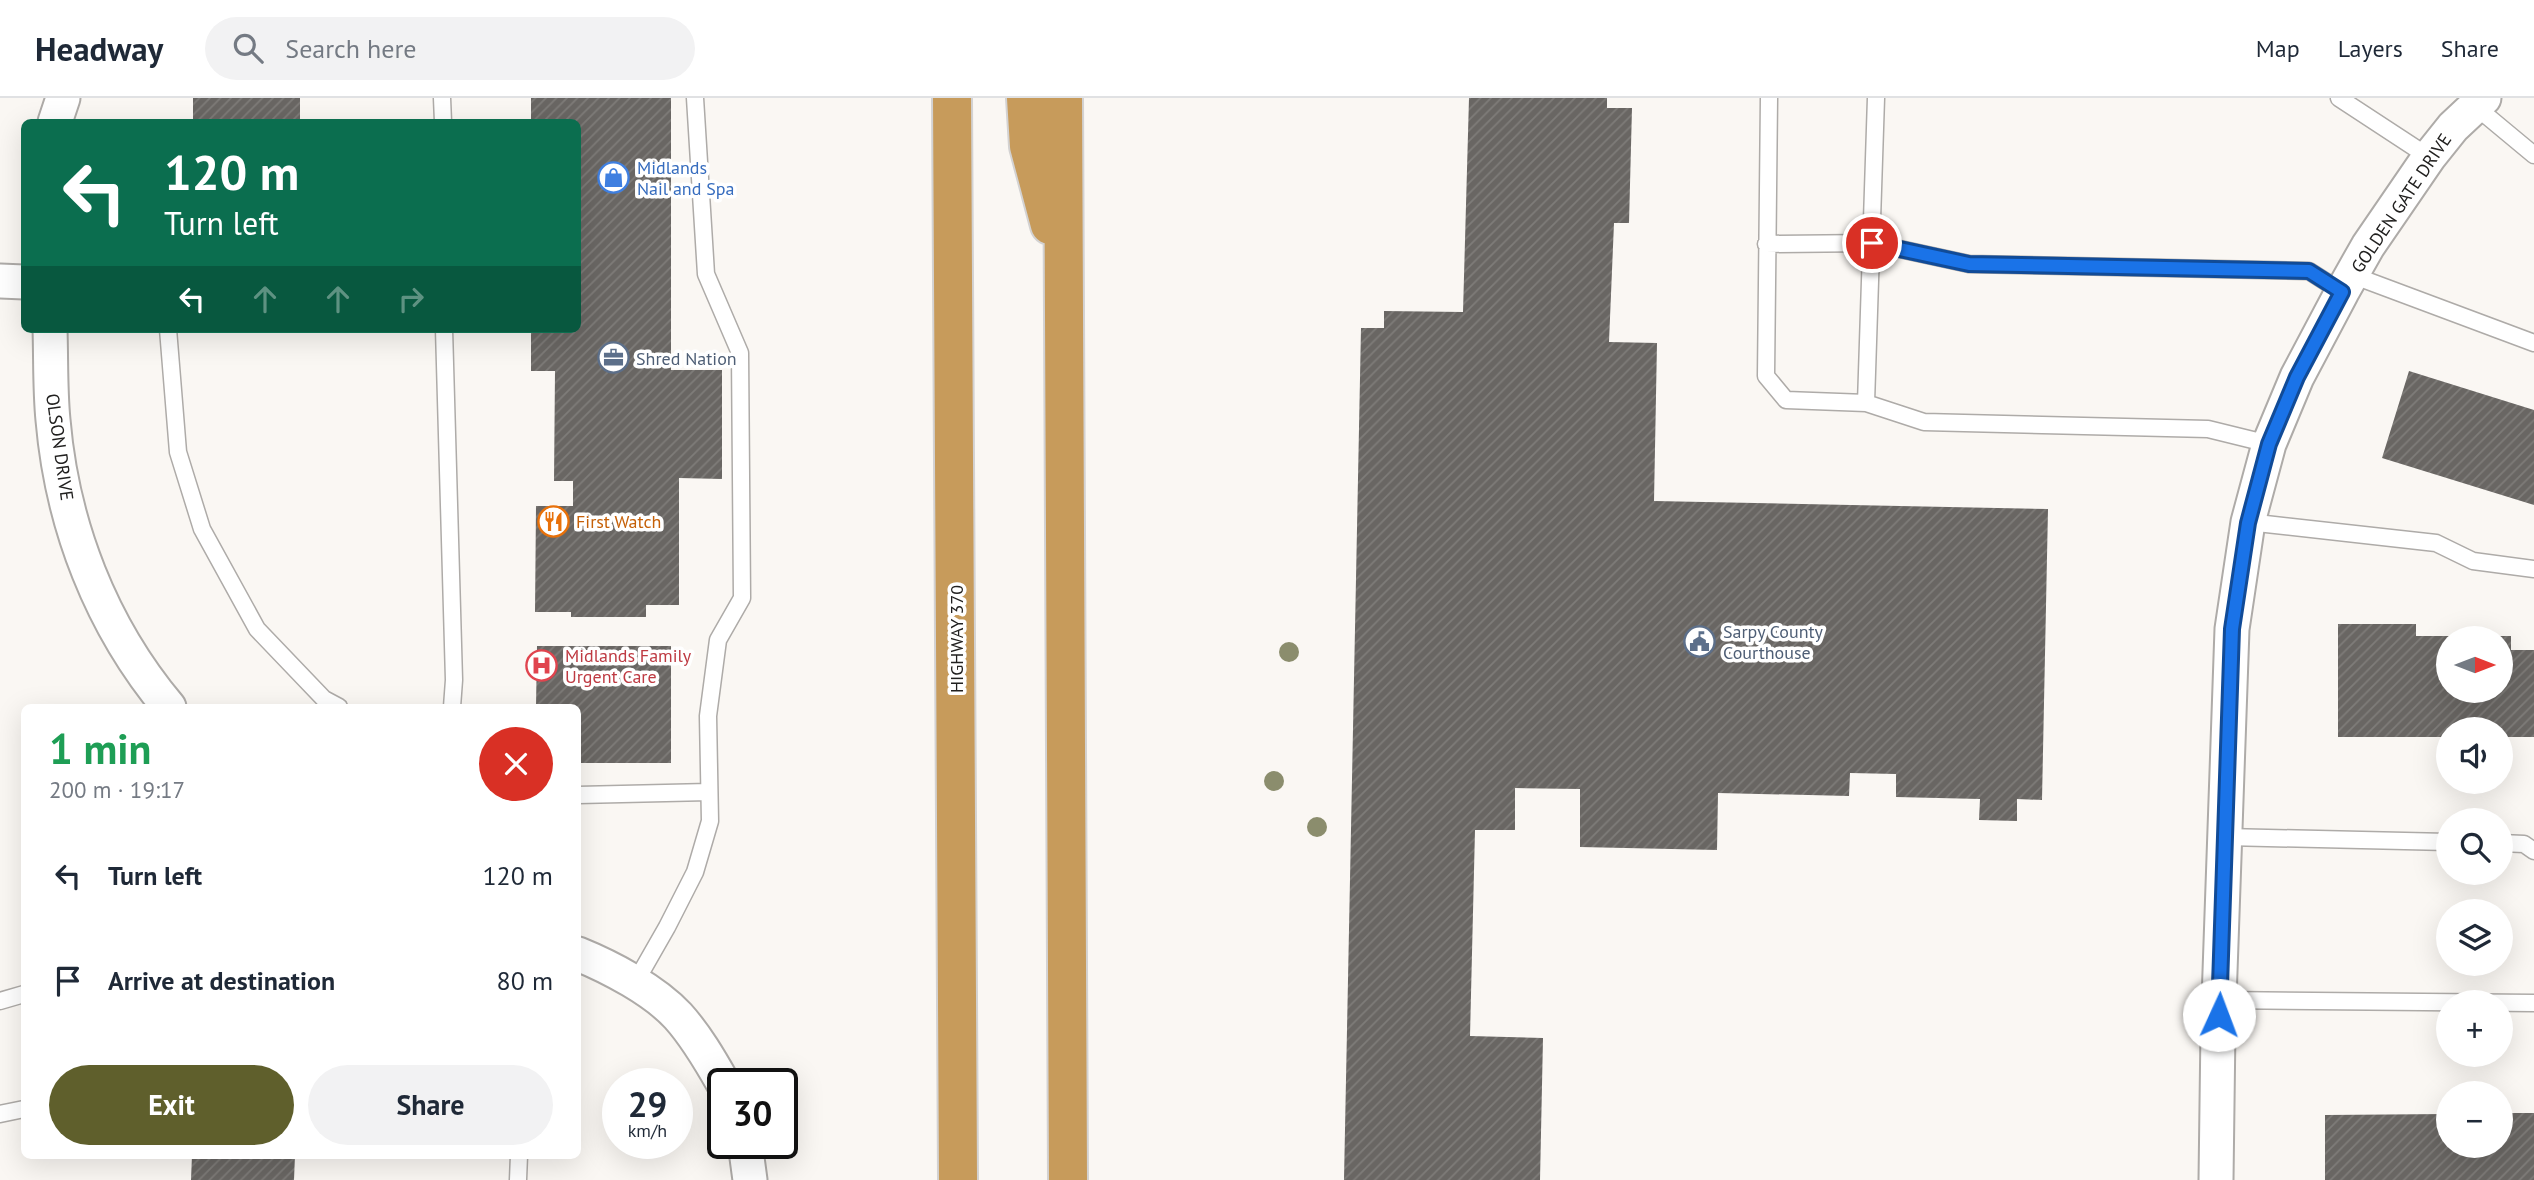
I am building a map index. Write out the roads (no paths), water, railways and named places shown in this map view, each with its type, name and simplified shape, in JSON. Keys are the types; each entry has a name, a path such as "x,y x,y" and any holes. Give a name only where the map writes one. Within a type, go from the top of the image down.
{"highway":[{"name":"HIGHWAY 370","path":"952,98 958,1180"},
{"path":"1026,98 1029,146 1064,281"},
{"path":"1063,98 1068,1180"}],"street":[{"path":"56,119 63,98"},
{"name":"GOLDEN GATE DRIVE","path":"2216,1180 2232,629 2248,523 2269,444 2297,377 2346,284 2368,246 2429,157 2453,127 2480,102"},
{"path":"0,281 21,282"},
{"name":"OLSON DRIVE","path":"51,333 53,420 63,488 82,557 109,619 143,676 166,704"},
{"path":"581,956 635,983 677,1015 703,1048 714,1068"},
{"path":"747,1159 750,1180"}],"lane":[{"path":"442,98 443,119"},
{"path":"635,983 695,872 710,821 708,716 718,640 741,598 740,353 706,274 695,98"},
{"path":"1769,98 1766,376 1786,400 1866,403 1924,422 2208,429 2269,444"},
{"path":"1866,403 1876,98"},
{"path":"2339,98 2429,157"},
{"path":"2480,102 2534,155"},
{"path":"1766,244 1872,243 1969,264 2309,271 2534,343"},
{"path":"168,333 178,452 202,528 257,629 324,699 333,704"},
{"path":"444,333 454,680 452,704"},
{"path":"2248,523 2436,543 2473,561 2534,569"},
{"path":"581,795 709,792"},
{"path":"2226,837 2436,842"},
{"path":"2513,844 2524,844 2534,851"},
{"path":"0,1001 21,996"},
{"path":"2220,1000 2534,1003"},
{"path":"0,1114 21,1110"},
{"path":"518,1180 519,1159"}],"place":[{"name":"Midlands Nail and Spa","path":"614,177"},
{"name":"Shred Nation","path":"613,358"},
{"name":"First Watch","path":"553,521"},
{"name":"Sarpy County Courthouse","path":"1700,641"},
{"name":"Midlands Family Urgent Care","path":"542,665"}]}
